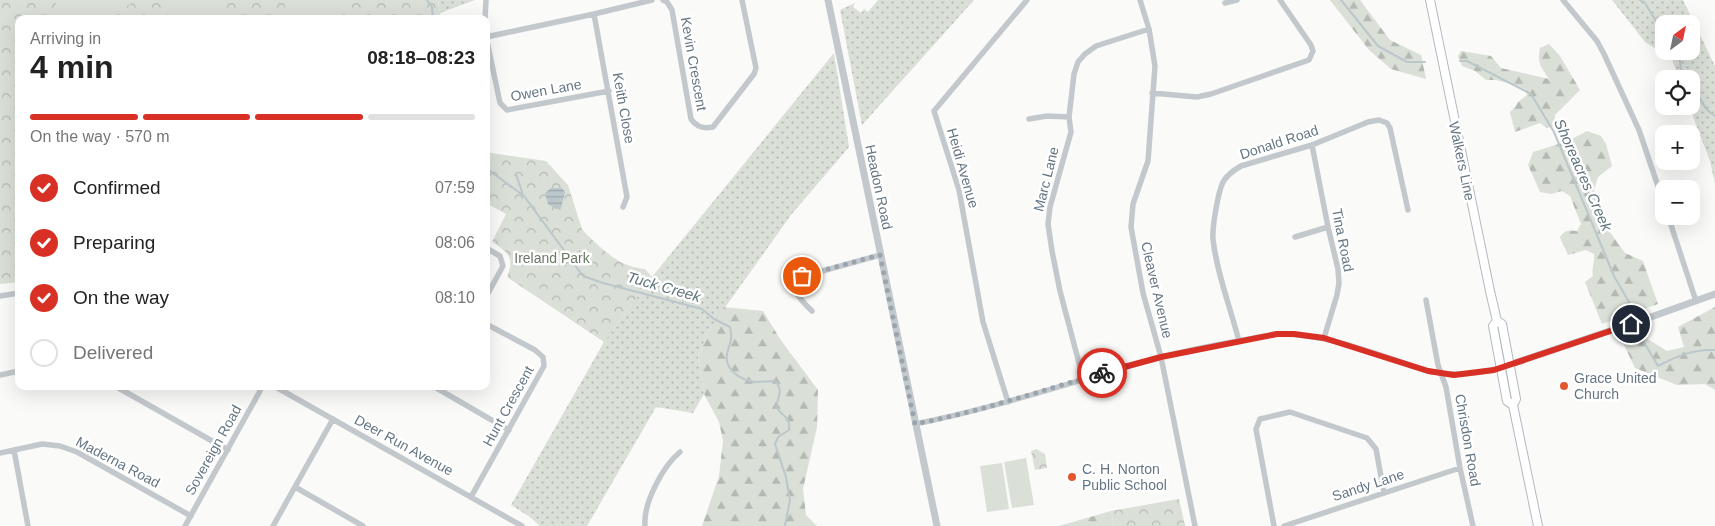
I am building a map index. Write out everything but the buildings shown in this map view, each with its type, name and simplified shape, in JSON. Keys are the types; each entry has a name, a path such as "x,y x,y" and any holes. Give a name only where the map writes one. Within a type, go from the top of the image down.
{"main road":[{"name":"Walkers Line","path":"1433,1 1454,120 1497,321 1493,326 1516,399 1513,405 1538,526"}],"street":[{"path":"485,15 486,0"},
{"path":"490,35 652,0"},
{"name":"Kevin Crescent","path":"663,0 667,2 672,10 691,119 696,125 706,128 713,126 754,74 756,68 742,0"},
{"name":"Headon Road","path":"828,0 937,526"},
{"name":"Heidi Avenue","path":"1008,402 983,322 959,190 934,111 1027,0"},
{"name":"Cleaver Avenue","path":"1140,0 1149,29 1155,66 1148,161 1133,204 1131,227 1143,293 1161,357 1196,526"},
{"path":"1226,4 1237,0"},
{"path":"1152,93 1197,96 1211,94 1309,60 1313,51 1311,45 1280,0"},
{"path":"1563,0 1597,41 1604,54 1639,130 1656,180"},
{"name":"Keith Close","path":"594,14 627,197 623,207"},
{"name":"Marc Lane","path":"1083,378 1060,291 1048,224 1050,207 1071,132 1069,117 1074,74 1078,62 1096,46 1149,29"},
{"name":"Owen Lane","path":"490,55 500,103 507,110 609,91"},
{"path":"1029,120 1047,116 1069,117"},
{"name":"Donald Road","path":"1239,341 1220,273 1213,239 1214,221 1223,181 1231,173 1241,166 1312,145 1368,122 1379,120 1387,123 1390,128 1408,210"},
{"name":"Tina Road","path":"1312,145 1338,269 1339,283 1338,296 1324,338"},
{"path":"1671,225 1696,302"},
{"path":"1295,237 1328,227"},
{"path":"490,250 500,256 503,266 490,290"},
{"path":"812,311 796,292 794,284 797,278 880,255"},
{"path":"0,296 15,294"},
{"path":"915,424 1008,402 1083,378 1161,357 1277,334 1324,338 1441,374 1479,373 1506,366 1715,294"},
{"name":"Chrisdon Road","path":"1426,300 1441,374 1446,387 1460,468 1473,526"},
{"name":"Hunt Crescent","path":"471,497 544,366 543,357 535,350 490,326"},
{"path":"0,375 15,372"},
{"path":"122,390 228,450"},
{"name":"Sovereign Road","path":"185,526 260,390"},
{"name":"Deer Run Avenue","path":"281,390 522,526"},
{"path":"439,390 510,430"},
{"path":"1274,526 1256,429 1260,419 1290,412 1367,438 1376,449 1384,493"},
{"path":"273,526 333,420"},
{"name":"Maderna Road","path":"0,453 42,444 60,446 77,452 191,516"},
{"path":"14,450 28,526"},
{"path":"645,526 644,519 647,504 671,459 680,452"},
{"name":"Sandy Lane","path":"1284,526 1460,468"},
{"path":"296,487 363,526"}],"green space":[{"path":"0,0 438,0 440,15 15,15 15,282 0,284"},
{"path":"54,0 136,0 115,15 62,15"},
{"path":"172,0 215,0 226,15 168,15"},
{"path":"286,0 342,0 340,15 284,15"},
{"path":"438,0 475,0 440,13"},
{"path":"878,0 974,0 862,125 840,10 855,3 853,7 861,13 864,9 868,12"},
{"path":"1330,0 1360,0 1390,40 1421,55 1426,79 1391,69 1369,50"},
{"path":"1612,0 1683,0 1690,15 1655,15 1655,48 1645,42"},
{"path":"1700,35 1715,66 1715,184 1710,161 1700,135 1700,125 1696,125 1692,115 1700,115 1700,70 1676,70 1672,60 1700,60"},
{"path":"1549,44 1560,56 1580,90 1555,115 1555,126 1547,128 1540,123 1515,132 1510,112 1527,95 1526,90 1516,85 1496,80 1486,80 1475,71 1462,66 1458,56 1461,51 1491,56 1501,68 1549,79 1539,62 1539,58 1540,48"},
{"path":"834,53 849,147 791,215 709,330 698,357 704,394 693,413 656,407 587,526 540,526 511,505 604,342 652,277"},
{"path":"1587,131 1601,136 1606,144 1612,166 1598,177 1594,190 1599,217 1625,253 1643,261 1658,304 1602,324 1585,282 1593,276 1594,254 1586,250 1568,255 1560,237 1567,231 1577,231 1581,224 1570,196 1562,191 1551,194 1540,192 1528,165 1533,152 1568,141"},
{"name":"Ireland Park","path":"490,153 546,161 568,185 585,233 612,257 635,268 645,269 652,277 604,342 507,277 510,260 506,252 492,242 506,214 490,205"},
{"path":"724,307 763,311 780,339 818,390 817,427 803,489 806,515 817,526 702,526 719,476 723,441 719,422 704,394 698,357 709,330"},
{"path":"1715,307 1715,390 1705,384 1677,385 1635,368 1624,345 1635,346 1646,338 1667,351 1684,347 1678,327"},
{"path":"1036,449 1045,454 1047,468 1035,470 1031,451"},
{"path":"1026,458 1034,505 1012,508 1004,462"},
{"path":"1002,463 1009,509 987,512 980,466"},
{"path":"1179,499 1185,526 1114,526 1111,511"},
{"path":"1111,511 1114,526 1059,526"}],"shaded area":[{"path":"551,188 562,188 565,192 561,208 556,209 548,204 545,193"}],"waterway":[{"name":"Tuck Creek","path":"427,0 432,7 433,15"},
{"name":"Shoreacres Creek","path":"1341,0 1378,46 1407,62 1425,62"},
{"name":"Shoreacres Creek","path":"1640,0 1645,3 1655,19"},
{"name":"Shoreacres Creek","path":"1679,60 1681,70"},
{"name":"Shoreacres Creek","path":"1460,61 1467,61 1531,94 1554,132 1614,276 1634,311"},
{"name":"Shoreacres Creek","path":"1700,99 1707,110 1715,116"},
{"name":"Tuck Creek","path":"490,171 524,196 583,276 702,309 714,319 730,327 731,338 727,360 728,365 735,373 750,381 775,381 780,390 776,406 789,421 789,430 778,437 775,444 786,477 790,500 785,526"},
{"name":"Tuck Creek","path":"516,174 523,195"},
{"name":"Shoreacres Creek","path":"1642,335 1658,366 1685,354 1715,350"}],"way so far":[{"path":"802,276 880,255 915,424 1008,402 1102,373"}],"place":[{"name":"Grace United Church","path":"1564,386"},
{"name":"C. H. Norton Public School","path":"1072,477"}],"route":[{"path":"1102,373 1161,357 1277,334 1324,338 1441,374 1479,373 1494,370 1631,324"}]}
